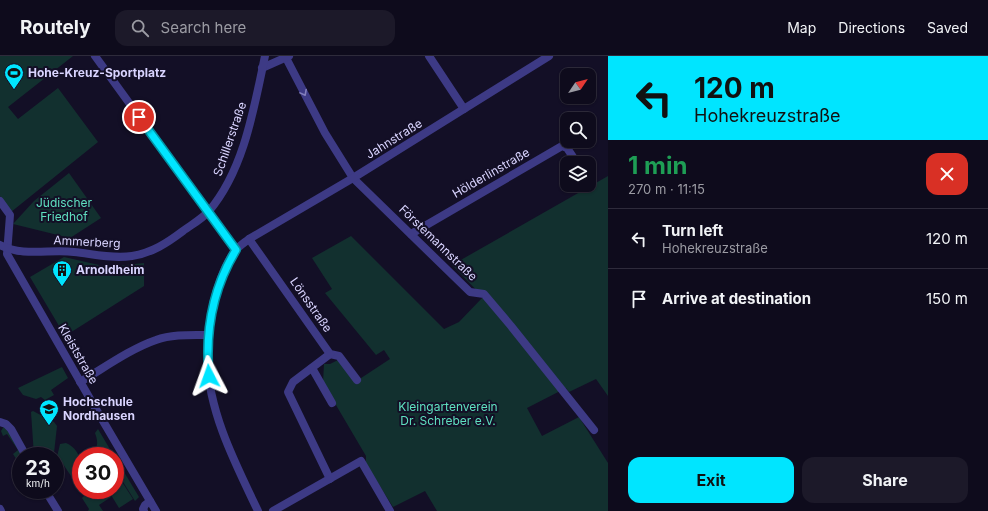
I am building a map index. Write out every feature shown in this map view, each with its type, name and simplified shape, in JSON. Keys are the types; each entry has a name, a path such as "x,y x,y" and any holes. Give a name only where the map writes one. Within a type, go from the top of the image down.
{"street":[{"path":"95,56 236,250 222,277 214,298 208,335 207,359 209,376 221,428 231,456 258,511"},
{"name":"Schillerstraße","path":"208,212 222,192 235,167 252,119 265,56"},
{"path":"429,56 464,109"},
{"name":"Jahnstraße","path":"236,250 249,239 353,178 464,109 538,59 549,56"},
{"path":"262,68 286,57"},
{"name":"Förstemannstraße","path":"286,57 325,133 353,178 470,292 484,294 594,430"},
{"name":"Hölderlinstraße","path":"411,234 562,146 567,148 572,156"},
{"path":"0,201 10,215 8,249"},
{"name":"Ammerberg","path":"0,245 8,249 26,252 69,251 109,256 130,256 146,253 160,247 208,212"},
{"name":"Lönsstraße","path":"249,239 330,354 339,356 357,380"},
{"name":"Kleiststraße","path":"8,249 8,254 80,382 156,511"},
{"path":"80,382 136,349 156,340 175,336 208,335"},
{"path":"330,354 293,382 288,392 330,478"},
{"path":"312,368 332,403"},
{"path":"0,422 6,424 11,429 21,447"},
{"path":"273,511 360,461 390,511"},
{"path":"51,499 58,511"},
{"path":"144,511 144,505 150,501"}],"green space":[{"path":"0,56 73,56 8,107 18,119 58,88 98,142 11,212 0,196"},
{"name":"Jüdischer Friedhof","path":"69,173 101,218 70,238 13,224 34,201"},
{"name":"Kleingartenverein Dr. Schreber e.V.","path":"608,176 608,396 596,379 569,392 566,388 527,408 542,436 579,417 608,463 608,511 437,511 425,491 393,507 366,464 366,456 323,383 324,364 330,364 338,360 355,382 390,359 384,350 376,355 325,293 332,289 312,258 351,236 444,329 459,322 483,297 452,265 580,192 596,192 596,183"},
{"path":"64,257 108,267 144,263 144,286 65,336 30,277"},
{"path":"62,367 68,378 51,390 54,395 45,400 41,397 36,399 23,395 18,388"},
{"path":"33,411 54,422 57,426 55,447 33,447 31,412"},
{"path":"4,426 7,427 17,447 7,434 3,436 1,431"},
{"path":"98,429 109,447 97,447 95,433"},
{"path":"66,443 73,447 72,478 64,466 64,447 59,447 60,444"},
{"path":"124,472 139,497 135,501 124,483"},
{"path":"124,485 133,499 119,508 114,499 124,499"},
{"path":"83,499 108,499 99,505 103,511 88,511 89,509"}],"place":[{"name":"Hohe-Kreuz-Sportplatz","path":"14,90"},
{"name":"Arnoldheim","path":"62,287"},
{"name":"Hochschule Nordhausen","path":"49,426"}],"route":[{"path":"139,117 236,250 222,277 214,298 208,335 207,359 209,376"}]}
